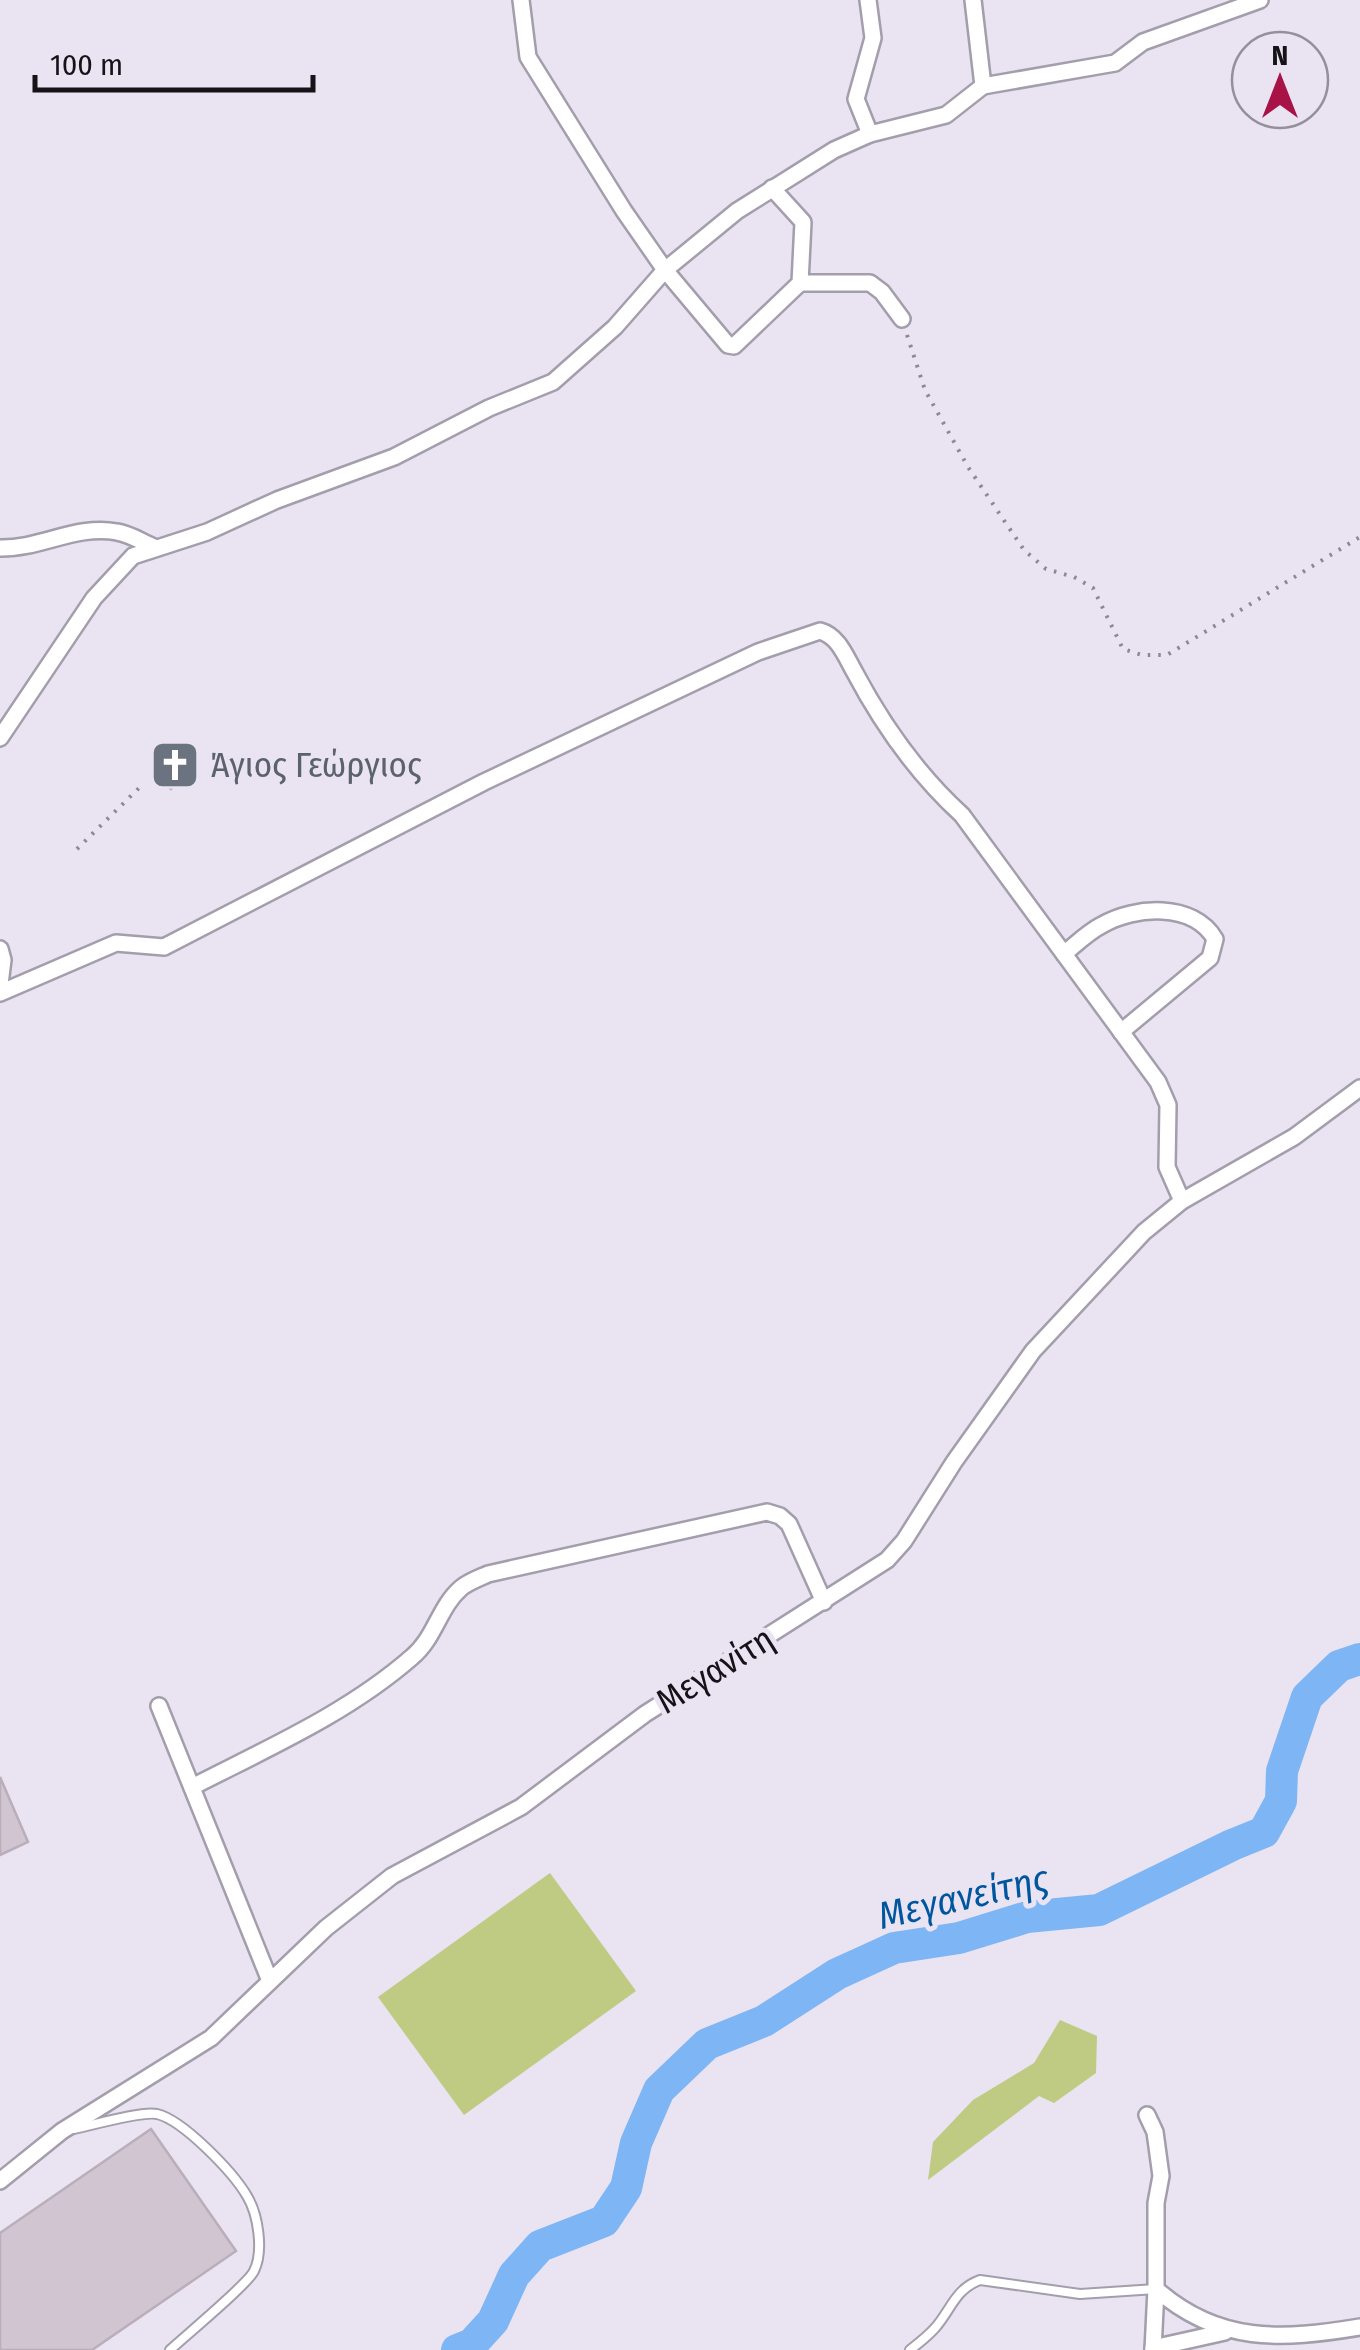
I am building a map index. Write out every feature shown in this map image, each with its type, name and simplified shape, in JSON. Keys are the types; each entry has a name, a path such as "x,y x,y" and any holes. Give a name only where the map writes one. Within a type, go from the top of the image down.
{"street":[{"path":"521,0 528,57 599,173 665,270 728,346 734,346 800,283 803,222 772,188"},
{"path":"868,0 873,38 856,99 870,134"},
{"path":"973,0 983,86"},
{"path":"0,738 102,587 133,556 207,532 277,500 406,452 489,408 552,382 615,327 665,270 728,217 821,156 870,134 946,115 983,86 1115,63 1143,42 1260,0"},
{"path":"800,283 870,283 902,319"},
{"path":"0,548 100,531 124,533 154,548"},
{"path":"0,993 109,944 164,947 484,782 758,652 820,631 830,634 840,646 880,718 936,791 962,815 1164,1092 1169,1116 1168,1166 1182,1201"},
{"path":"1064,954 1101,925 1135,914 1184,913 1210,930 1215,939 1210,958 1121,1032"},
{"path":"0,949 0,984"},
{"name":"Μεγανίτη","path":"0,2181 62,2131 212,2038 326,1928 392,1876 521,1807 645,1714 874,1570 896,1552 1033,1351 1144,1232 1182,1201 1294,1137 1360,1088"},
{"path":"192,1786 321,1721 372,1687 414,1656 430,1638 446,1603 462,1586 488,1574 767,1512 790,1524 824,1602"},
{"path":"159,1706 270,1980"},
{"path":"1147,2115 1155,2132 1161,2176 1156,2203 1154,2349 1229,2331 1317,2334 1360,2327"},
{"path":"1156,2289 1193,2318 1229,2331"}],"lane":[{"path":"62,2131 142,2113 160,2114 202,2144 247,2196 256,2221 254,2272 170,2350"},
{"path":"910,2350 937,2326 956,2296 980,2280 1080,2294 1156,2289"}],"path":[{"path":"902,319 925,390 968,467 1024,550 1046,569 1074,577 1093,588 1123,649 1142,656 1167,656 1360,538"},
{"path":"77,850 140,787"}],"green space":[{"path":"550,1873 636,1991 464,2115 378,1997"},
{"path":"1060,2020 1097,2036 1096,2073 1054,2103 1039,2096 928,2180 933,2142 973,2100 1034,2063"}],"building":[{"name":"Άγιος Γεώργιος","path":"179,743 195,756 190,762 197,768 184,785 178,780 171,789 156,777 162,770 153,762 166,746 173,751"},
{"path":"0,1777 28,1842 0,1855"},
{"path":"151,2129 236,2251 92,2350 0,2350 0,2233"}],"waterway":[{"name":"Μεγανείτης","path":"457,2350 472,2344 493,2321 514,2275 540,2246 604,2221 626,2188 636,2143 659,2090 707,2044 764,2021 837,1974 894,1948 959,1938 1027,1917 1099,1910 1264,1832 1281,1801 1282,1771 1307,1697 1339,1666 1360,1659"}],"place":[{"name":"Άγιος Γεώργιος","path":"175,765"}]}
